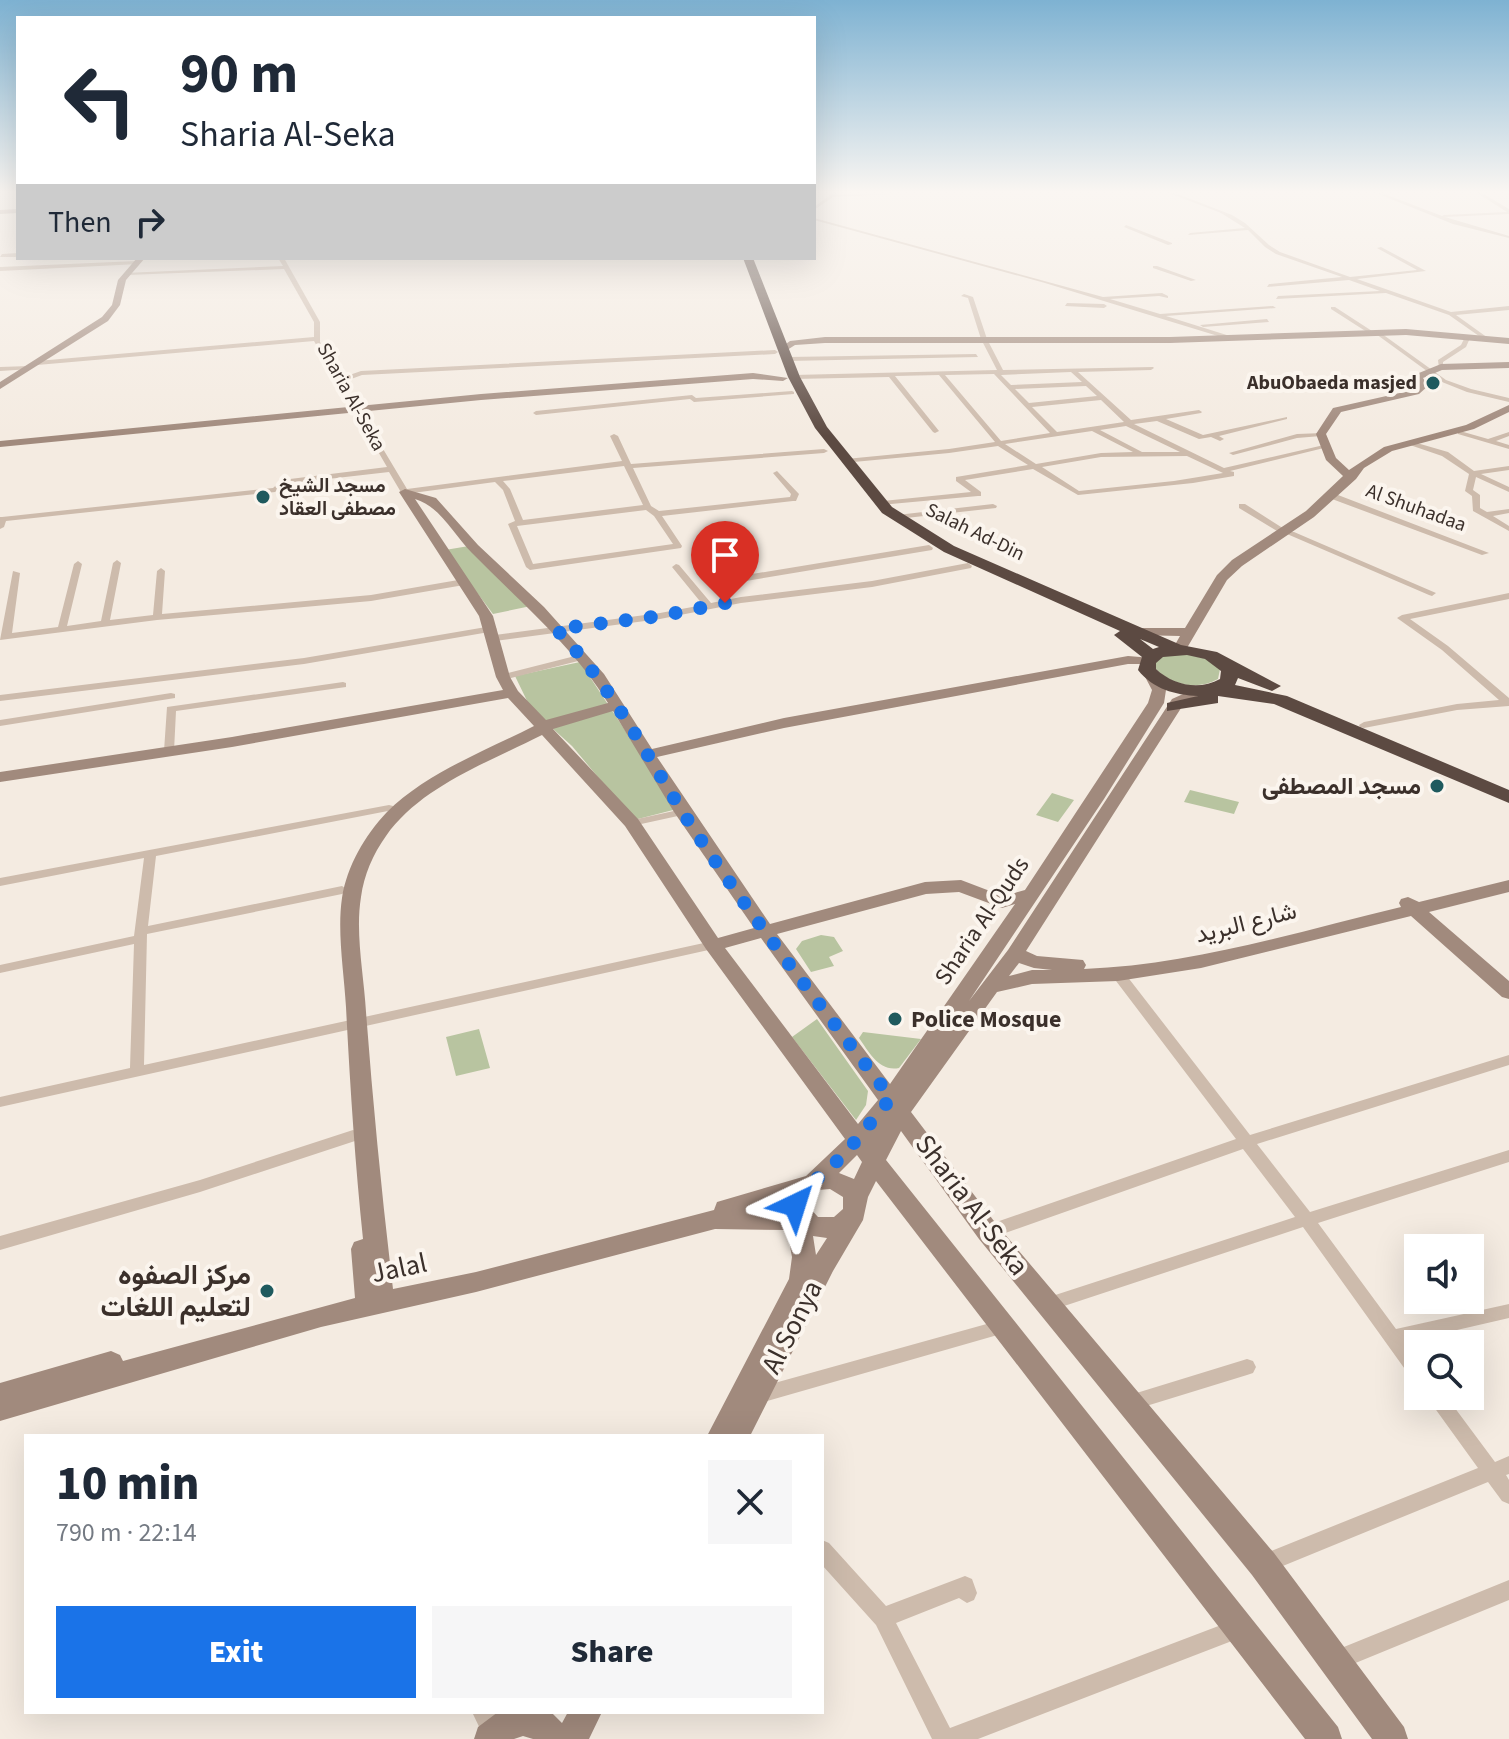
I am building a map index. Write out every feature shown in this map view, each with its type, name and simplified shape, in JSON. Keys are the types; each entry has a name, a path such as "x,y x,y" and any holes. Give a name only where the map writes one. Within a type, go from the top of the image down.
{"highway":[{"name":"Salah Ad-Din","path":"748,274 778,333 792,393 881,504 917,532 1136,636 1149,663 1169,685 1204,690"},
{"name":"Salah Ad-Din","path":"751,274 784,364 824,451 871,509 929,548 968,566 1136,636 1179,650"},
{"path":"1149,663 1179,650 1211,656 1229,668 1364,725 1382,738 1509,797"},
{"path":"1204,690 1229,681 1229,668"},
{"path":"1204,690 1241,691 1275,698 1509,786"},
{"path":"1174,707 1212,698 1275,698"}],"main road":[{"path":"29,366 97,319 106,309 116,279 121,274"},
{"path":"0,384 112,312 129,274"},
{"path":"778,333 789,338 825,340 1231,338 1375,333 1509,341"},
{"path":"0,444 358,408 736,377 784,364 791,343 825,340"},
{"path":"1352,477 1341,471 1324,447 1321,434 1337,410 1416,392 1423,384 1417,377 1441,367 1509,365"},
{"path":"1211,656 1198,644 1197,638 1231,576 1335,497 1363,469 1413,443 1460,433 1509,409"},
{"path":"1179,650 1222,578 1237,563 1288,533 1352,477 1360,466 1388,449 1470,427 1509,409"},
{"name":"Sharia Al-Seka","path":"405,492 464,582 493,634 507,685 632,823 718,952 873,1161 1326,1739"},
{"name":"Sharia Al-Seka","path":"405,492 432,500 474,548 583,657 618,705 683,812 770,937 988,1232 1263,1564 1392,1739"},
{"path":"647,751 1108,660 1129,652 1136,636 1189,632"},
{"path":"647,751 1128,660 1149,663"},
{"name":"Sharia Al-Quds","path":"854,1207 895,1104 1156,703 1159,690 1149,663"},
{"path":"0,777 169,751 507,685"},
{"name":"Sharia Al-Quds","path":"811,1183 895,1104 992,987 1174,707 1185,696 1204,690"},
{"path":"375,1298 342,890 361,847 389,808 435,775 524,732 532,723 618,705"},
{"path":"375,1298 353,1136 350,912 353,884 366,852 407,803 454,772 498,751 538,722"},
{"path":"498,751 533,745 571,755"},
{"name":"شارع البريد","path":"1015,954 1034,962 1069,965 1167,962 1251,938 1509,883"},
{"path":"718,952 925,888 961,886 1002,902 1032,894"},
{"path":"1416,904 1509,982"},
{"path":"1416,904 1509,992"},
{"name":"شارع البريد","path":"992,987 1032,977 1118,974 1201,962 1416,904"},
{"path":"811,1183 845,1185 854,1207 834,1228 804,1221 796,1197 811,1183"},
{"name":"Jalal","path":"0,1395 375,1298 474,1277 811,1183"},
{"name":"Sharia Al-Seka","path":"854,1207 867,1195 885,1189 900,1196"},
{"name":"Al Sonya","path":"737,1434 854,1207"},
{"name":"Jalal","path":"0,1409 375,1298 476,1282 715,1219 754,1216 804,1221"},
{"name":"Al Sonya","path":"722,1434 801,1280 804,1221"},
{"path":"571,1739 585,1714"},
{"path":"489,1728 543,1723"}],"street":[{"name":"Sharia Al-Seka","path":"289,274 317,322 316,339 405,492"},
{"path":"1012,274 1231,338"},
{"path":"1176,274 1193,280"},
{"path":"1343,274 1451,314 1486,339"},
{"path":"1371,285 1267,289 1386,274"},
{"path":"1278,298 1387,291"},
{"path":"1098,298 1160,294 1166,297"},
{"path":"964,296 970,297 999,373 1056,435"},
{"path":"1067,305 1119,305"},
{"path":"1155,315 1273,308"},
{"path":"1333,308 1375,333 1429,372 1469,391 1509,400"},
{"path":"1451,314 1509,308"},
{"path":"1191,326 1267,321"},
{"path":"1441,367 1440,361 1464,346 1467,338"},
{"path":"0,369 316,339"},
{"path":"342,380 361,373 784,364 976,356"},
{"path":"784,364 891,375 1151,368"},
{"path":"941,374 1001,443 1078,493 1153,482 1197,482 1231,474 1129,424 1074,371"},
{"path":"891,375 935,431"},
{"path":"1010,387 1086,384"},
{"path":"536,413 692,397 694,400 792,393"},
{"path":"1027,405 1100,398"},
{"path":"846,461 1001,443 1199,412"},
{"path":"1159,419 1202,437 1216,437 1285,418"},
{"path":"1094,429 1139,453"},
{"path":"1460,433 1509,447"},
{"path":"1233,453 1297,436 1321,434"},
{"path":"1486,441 1509,434"},
{"path":"614,436 648,507 657,514 678,546 530,567 512,524 648,507"},
{"path":"1413,443 1445,454 1473,473 1509,490"},
{"path":"1223,470 1324,447"},
{"path":"405,492 628,464 824,451"},
{"path":"883,503 978,494 959,479 1101,455 1187,454"},
{"path":"1473,473 1509,468"},
{"path":"0,527 2,519 275,490 282,482 392,469"},
{"path":"657,514 793,499 795,494 777,473"},
{"path":"1473,473 1469,491 1476,495 1476,509 1509,529"},
{"path":"497,480 506,489 520,523"},
{"name":"Al Shuhadaa","path":"1335,497 1485,553"},
{"path":"897,517 993,506"},
{"path":"1242,506 1288,533 1432,593"},
{"path":"1486,515 1509,511"},
{"path":"722,571 746,578 929,548"},
{"path":"105,623 117,563"},
{"path":"62,629 78,564"},
{"path":"0,698 304,661 493,634 556,629 968,566"},
{"path":"676,567 709,606"},
{"path":"157,617 161,571"},
{"path":"782,571 803,593"},
{"path":"16,573 3,636 157,617 371,598 464,582"},
{"path":"1508,703 1445,648 1402,618 1509,596"},
{"path":"507,685 583,657"},
{"path":"169,751 170,677"},
{"path":"171,709 343,685"},
{"path":"0,723 171,696"},
{"path":"1364,725 1457,707 1508,703"},
{"path":"0,882 389,808"},
{"path":"632,823 683,812"},
{"path":"137,1071 142,934 150,854"},
{"path":"0,969 342,890"},
{"path":"0,1102 352,1024 718,952"},
{"path":"1118,974 1308,1222 1404,1354"},
{"path":"988,1232 1246,1142 1509,1060"},
{"path":"0,1243 200,1186 353,1136"},
{"path":"1049,1304 1308,1222 1407,1185 1509,1156"},
{"path":"1392,1337 1509,1311"},
{"path":"756,1396 1001,1327"},
{"path":"1130,1403 1247,1367"},
{"path":"1448,1410 1500,1468 1509,1495"},
{"path":"1263,1564 1500,1468"},
{"path":"824,1552 883,1618 946,1739 1240,1628"},
{"path":"883,1618 965,1586 967,1593"},
{"path":"1336,1660 1509,1590"}],"green space":[{"path":"469,546 531,606 493,614 445,550"},
{"path":"1186,654 1207,659 1220,669 1218,679 1201,685 1184,684 1168,678 1154,667 1165,655"},
{"path":"580,662 677,809 634,820 572,746 531,709 515,676"},
{"path":"1190,790 1239,802 1234,814 1184,802"},
{"path":"1052,793 1074,800 1058,822 1036,815"},
{"path":"821,935 834,937 843,951 829,957 834,966 811,972 796,949 802,941"},
{"path":"817,1019 868,1091 866,1105 856,1120 792,1037"},
{"path":"479,1029 490,1068 456,1076 446,1037"},
{"path":"863,1032 921,1039 899,1068 892,1068 880,1064 871,1055 859,1038"}],"place":[{"name":"AbuObaeda masjed","path":"1433,383"},
{"name":"مسجد الشيخ مصطفى العقاد","path":"263,497"},
{"name":"مسجد المصطفى","path":"1437,786"},
{"name":"Police Mosque","path":"895,1019"},
{"name":"مركز الصفوه لتعليم اللغات","path":"267,1291"}],"route":[{"path":"725,603 660,616 556,629 599,677 683,812 777,948 891,1098 858,1140 826,1172 800,1190 795,1205"}]}
